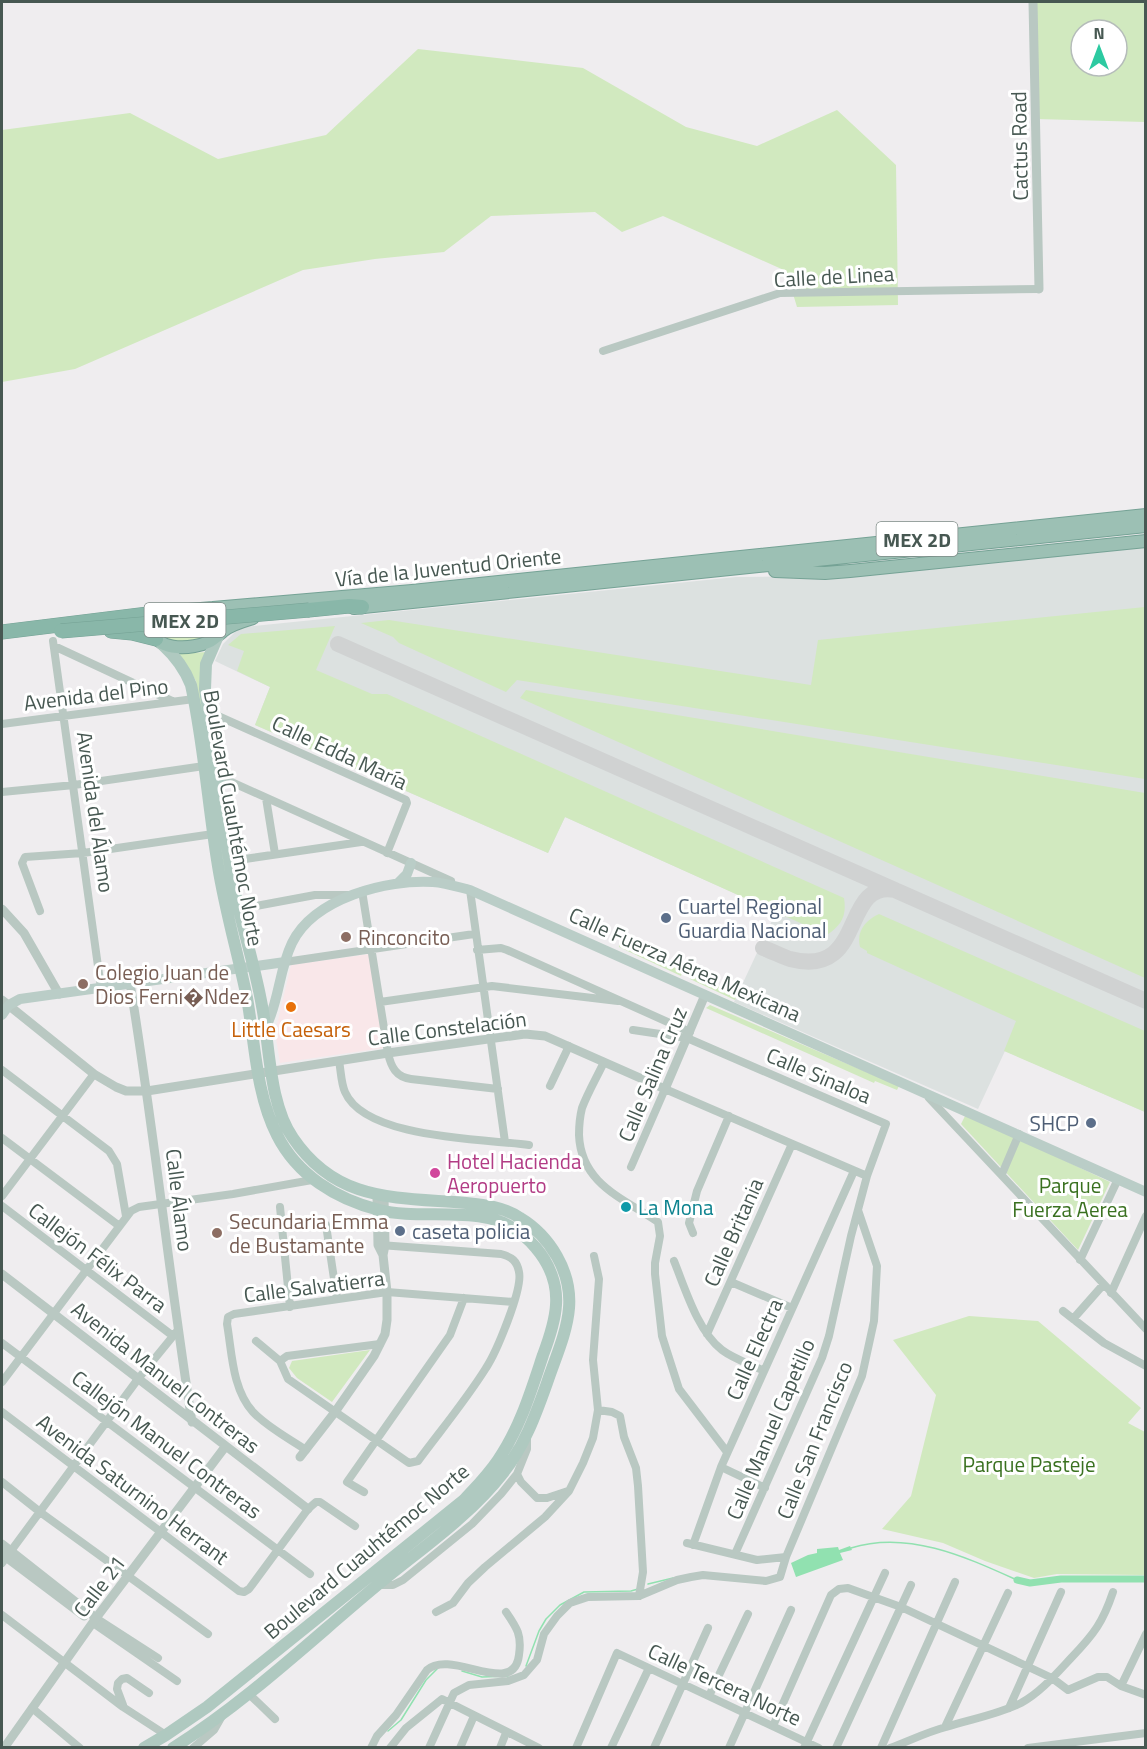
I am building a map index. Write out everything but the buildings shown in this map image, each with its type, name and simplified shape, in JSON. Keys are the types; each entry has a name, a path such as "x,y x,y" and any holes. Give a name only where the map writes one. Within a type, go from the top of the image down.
{"highway":[{"name":"MEX 2D","path":"688,568 1146,515"},
{"name":"MEX 2D","path":"688,568 729,570 1146,526"},
{"path":"729,570 825,573 1146,541"},
{"name":"Vía de la Juventud Oriente","path":"220,634 239,622 252,619 688,568"},
{"name":"Vía de la Juventud Oriente","path":"213,608 688,568"},
{"name":"MEX 2D","path":"56,639 309,610 362,607"},
{"name":"MEX 2D","path":"213,608 222,619 220,634 199,646 183,647 119,631 28,634 2,632 213,608"},
{"name":"MEX 2D","path":"159,641 153,627 158,617 164,612"},
{"path":"28,634 56,639"}],"main road":[{"name":"Boulevard Cuauhtémoc Norte","path":"144,1748 207,1707 464,1500 498,1461 512,1437 548,1341 556,1304 551,1274 536,1247 516,1229 484,1217 381,1210 341,1196 312,1180 277,1136 266,1110 259,1074 240,909 204,679 206,664 220,634"},
{"name":"Boulevard Cuauhtémoc Norte","path":"159,641 188,676 194,699 222,892 266,1027 282,1118 294,1141 323,1170 346,1185 381,1196 485,1205 507,1210 534,1227 554,1249 564,1270 569,1306 552,1369 528,1434 512,1462 490,1489 447,1529 249,1694 173,1748"},
{"path":"398,883 407,874 411,863"},
{"name":"Calle Fuerza Aérea Mexicana","path":"266,1027 272,1016 285,962 293,942 307,923 324,909 357,893 398,883 432,882 470,890 1146,1192"},
{"path":"2,1015 5,1002 20,999 285,962"}],"street":[{"name":"Cactus Road","path":"1033,2 1039,289"},
{"name":"Calle de Linea","path":"603,351 780,293 1039,289"},
{"path":"56,639 174,701"},
{"name":"Avenida del Álamo","path":"56,639 64,716 101,988"},
{"name":"Avenida del Pino","path":"2,724 194,699"},
{"name":"Calle Edda María","path":"208,712 406,800 407,804 387,853"},
{"path":"2,792 204,766"},
{"path":"218,776 470,890 474,934 505,1142"},
{"path":"266,798 275,854"},
{"path":"40,911 22,863 25,857 83,853 213,834"},
{"path":"231,861 362,842"},
{"path":"240,909 315,895 357,893 372,948 388,1053 395,1071 402,1078 498,1089"},
{"path":"2,909 24,933 59,994"},
{"path":"285,962 474,934"},
{"name":"Calle Sinaloa","path":"477,950 501,948 507,950 886,1124 867,1176"},
{"name":"Calle Álamo","path":"130,983 163,1204 175,1333 192,1422"},
{"path":"380,1002 482,987 507,986 618,1001"},
{"name":"Calle Salina Cruz","path":"631,1167 705,995"},
{"name":"Calle Constelación","path":"5,1002 94,1074 126,1091 147,1091 388,1053 536,1034 569,1046 867,1176"},
{"path":"633,1030 689,1035"},
{"path":"550,1086 569,1046"},
{"path":"339,1061 346,1094 369,1117 410,1132 529,1145"},
{"path":"604,1062 582,1109 579,1130 580,1151 586,1166 603,1185 621,1200 658,1222 661,1229 655,1274 662,1336 679,1389 727,1452"},
{"path":"2,1070 114,1156 126,1216"},
{"path":"2,1196 94,1074"},
{"path":"925,1092 1143,1327"},
{"path":"693,1233 689,1228 690,1217 697,1191 729,1116"},
{"path":"1002,1174 1019,1134"},
{"path":"2,1138 118,1225"},
{"name":"Calle Britania","path":"707,1334 792,1144"},
{"name":"Calle Electra","path":"735,1554 690,1544 727,1452 854,1171"},
{"name":"Calle Manuel Capetillo","path":"735,1554 822,1358 867,1176"},
{"path":"1080,1260 1118,1179"},
{"path":"2,1382 118,1225 134,1208 312,1180"},
{"path":"303,1454 335,1412 380,1344 387,1320 381,1196"},
{"name":"Callejón Félix Parra","path":"2,1206 85,1270 175,1333"},
{"path":"280,1207 290,1307"},
{"path":"381,1210 378,1232 382,1248"},
{"name":"Calle San Francisco","path":"639,1596 691,1576 766,1581 780,1577 786,1557 862,1376 874,1321 877,1266 858,1210"},
{"path":"1111,1293 1146,1216"},
{"path":"326,1225 337,1299"},
{"path":"256,1341 280,1361 288,1380 409,1463 418,1461 487,1367 514,1302 520,1275 516,1262 501,1254 382,1248"},
{"path":"436,1612 453,1603 468,1583 545,1517 569,1491 593,1438 598,1410 593,1360 599,1279 594,1256"},
{"path":"674,1261 707,1334 724,1351 764,1371"},
{"name":"Avenida Manuel Contreras","path":"2,1274 308,1509"},
{"path":"730,1282 792,1308"},
{"path":"1073,1319 1103,1285"},
{"name":"Calle Salvatierra","path":"303,1454 253,1412 243,1398 238,1386 227,1324 228,1317 234,1314 387,1292 514,1302"},
{"path":"364,1492 346,1482 450,1335 464,1298"},
{"path":"1063,1311 1104,1343 1146,1366"},
{"path":"1143,1327 1146,1316"},
{"path":"5,1556 175,1333"},
{"name":"Callejón Manuel Contreras","path":"2,1343 310,1574"},
{"path":"280,1361 287,1356 380,1344"},
{"path":"429,1748 454,1693 469,1684 508,1681 524,1675 537,1660 544,1634 570,1603 588,1597 639,1596 643,1572 636,1468 624,1437 620,1416 598,1410"},
{"name":"Avenida Saturnino Herrant","path":"2,1412 239,1591 244,1592 249,1589 278,1550"},
{"path":"377,1585 393,1585 403,1580 472,1524 517,1474 526,1449 528,1434"},
{"name":"Calle 21","path":"4,1748 128,1575 225,1447"},
{"path":"721,1467 765,1488"},
{"path":"517,1474 526,1488 537,1498 547,1498 569,1491"},
{"path":"2,1482 208,1634"},
{"path":"278,1550 308,1509 320,1502 355,1526"},
{"path":"2,1544 5,1556 177,1681"},
{"path":"735,1554 757,1560 786,1557"},
{"path":"806,1745 885,1572"},
{"path":"881,1748 955,1582"},
{"path":"836,1748 911,1585"},
{"path":"773,1726 831,1595 839,1588 848,1588 901,1607 1052,1678 1066,1689 1072,1690 1098,1677 1107,1677 1121,1686 1146,1695"},
{"path":"1009,1708 1061,1592"},
{"path":"890,1748 945,1727 982,1718 1009,1708 1036,1693 1097,1629 1113,1592"},
{"path":"945,1727 1008,1593"},
{"path":"729,1748 791,1610"},
{"path":"371,1748 384,1727 396,1715 432,1665 442,1663 461,1665 484,1673 507,1673 514,1670 518,1664 520,1633 506,1612"},
{"path":"709,1696 748,1614"},
{"path":"2,1615 123,1707 166,1735"},
{"path":"95,1620 158,1658"},
{"path":"654,1748 708,1628"},
{"path":"1121,1686 1142,1653 1146,1634"},
{"name":"Calle Tercera Norte","path":"576,1748 617,1653 773,1726 806,1745 819,1748"},
{"path":"611,1748 649,1668"},
{"path":"514,1670 524,1675"},
{"path":"123,1707 117,1689 122,1679 127,1678 149,1693"},
{"path":"249,1694 275,1719"},
{"path":"390,1748 406,1728 441,1699 536,1747"},
{"path":"32,1708 80,1748"},
{"path":"197,1746 214,1730 224,1712"},
{"path":"460,1748 474,1716"},
{"path":"1028,1748 1146,1732"},
{"path":"500,1748 506,1733"}],"shaded area":[{"path":"1145,545 1145,1112 1005,1051 978,1109 734,1002 776,912 565,817 548,853 255,725 270,687 215,661 223,644 237,630 244,627 736,577 811,576"},
{"path":"370,954 383,1048 280,1063 275,1033 291,965"},
{"path":"850,1546 852,1550 840,1553 843,1560 796,1577 791,1563 817,1553 817,1549 838,1547 839,1550"}],"green space":[{"path":"1033,2 1145,2 1145,122 1036,119"},
{"path":"418,49 583,68 686,127 757,146 837,110 896,165 898,305 797,307 786,271 663,216 622,232 595,212 491,216 444,252 303,270 75,369 2,382 2,130 130,113 218,159 326,135"},
{"path":"1145,607 1145,779 517,680 506,692 361,623 389,620 811,685 818,640"},
{"path":"220,624 211,636 185,644 161,635 159,626"},
{"path":"335,626 316,670 372,694 387,694 844,898 845,910 842,920 827,935 565,817 548,853 255,725 270,687 237,671 244,651 228,645 241,634"},
{"path":"206,652 229,900 196,681 179,654"},
{"path":"526,690 1145,793 1145,978 520,698"},
{"path":"879,914 1145,1031 1145,1112 1004,1051 1016,1021 867,953 860,947 859,936 866,923"},
{"path":"620,943 683,971 681,976 619,947"},
{"path":"692,975 737,995 735,1000 690,979"},
{"path":"710,1005 899,1086 897,1090 875,1081 874,1083 706,1008"},
{"name":"Parque Fuerza Aerea","path":"966,1114 1110,1182 1078,1250 961,1124"},
{"name":"Parque Pasteje","path":"969,1316 1038,1321 1141,1408 1128,1423 1145,1432 1145,1575 1057,1574 1034,1578 943,1543 882,1529 911,1496 936,1395 893,1340"},
{"path":"370,1350 332,1402 297,1378 289,1368 292,1361"}],"waterway":[{"path":"851,1548 872,1543 915,1544 957,1555 1017,1580"},
{"path":"648,1584 673,1578"},
{"path":"1017,1580 1030,1583 1061,1579 1146,1579"},
{"path":"526,1666 539,1631 546,1619 560,1605 584,1592 638,1589"},
{"path":"388,1731 401,1720 426,1680 437,1669"},
{"path":"462,1671 482,1677 508,1676"}],"taxiway":[{"path":"338,644 1146,1001"},
{"path":"763,948 790,959 814,961 831,955 843,943 866,899 878,891 895,890"}],"place":[{"name":"Cuartel Regional Guardia Nacional","path":"666,918"},
{"name":"Rinconcito","path":"346,937"},
{"name":"Colegio Juan de Dios Ferni�Ndez","path":"83,984"},
{"name":"Little Caesars","path":"291,1007"},
{"name":"SHCP","path":"1091,1123"},
{"name":"Hotel Hacienda Aeropuerto","path":"435,1173"},
{"name":"La Mona","path":"626,1207"},
{"name":"caseta policia","path":"400,1231"},
{"name":"Secundaria Emma de Bustamante","path":"217,1233"}]}
